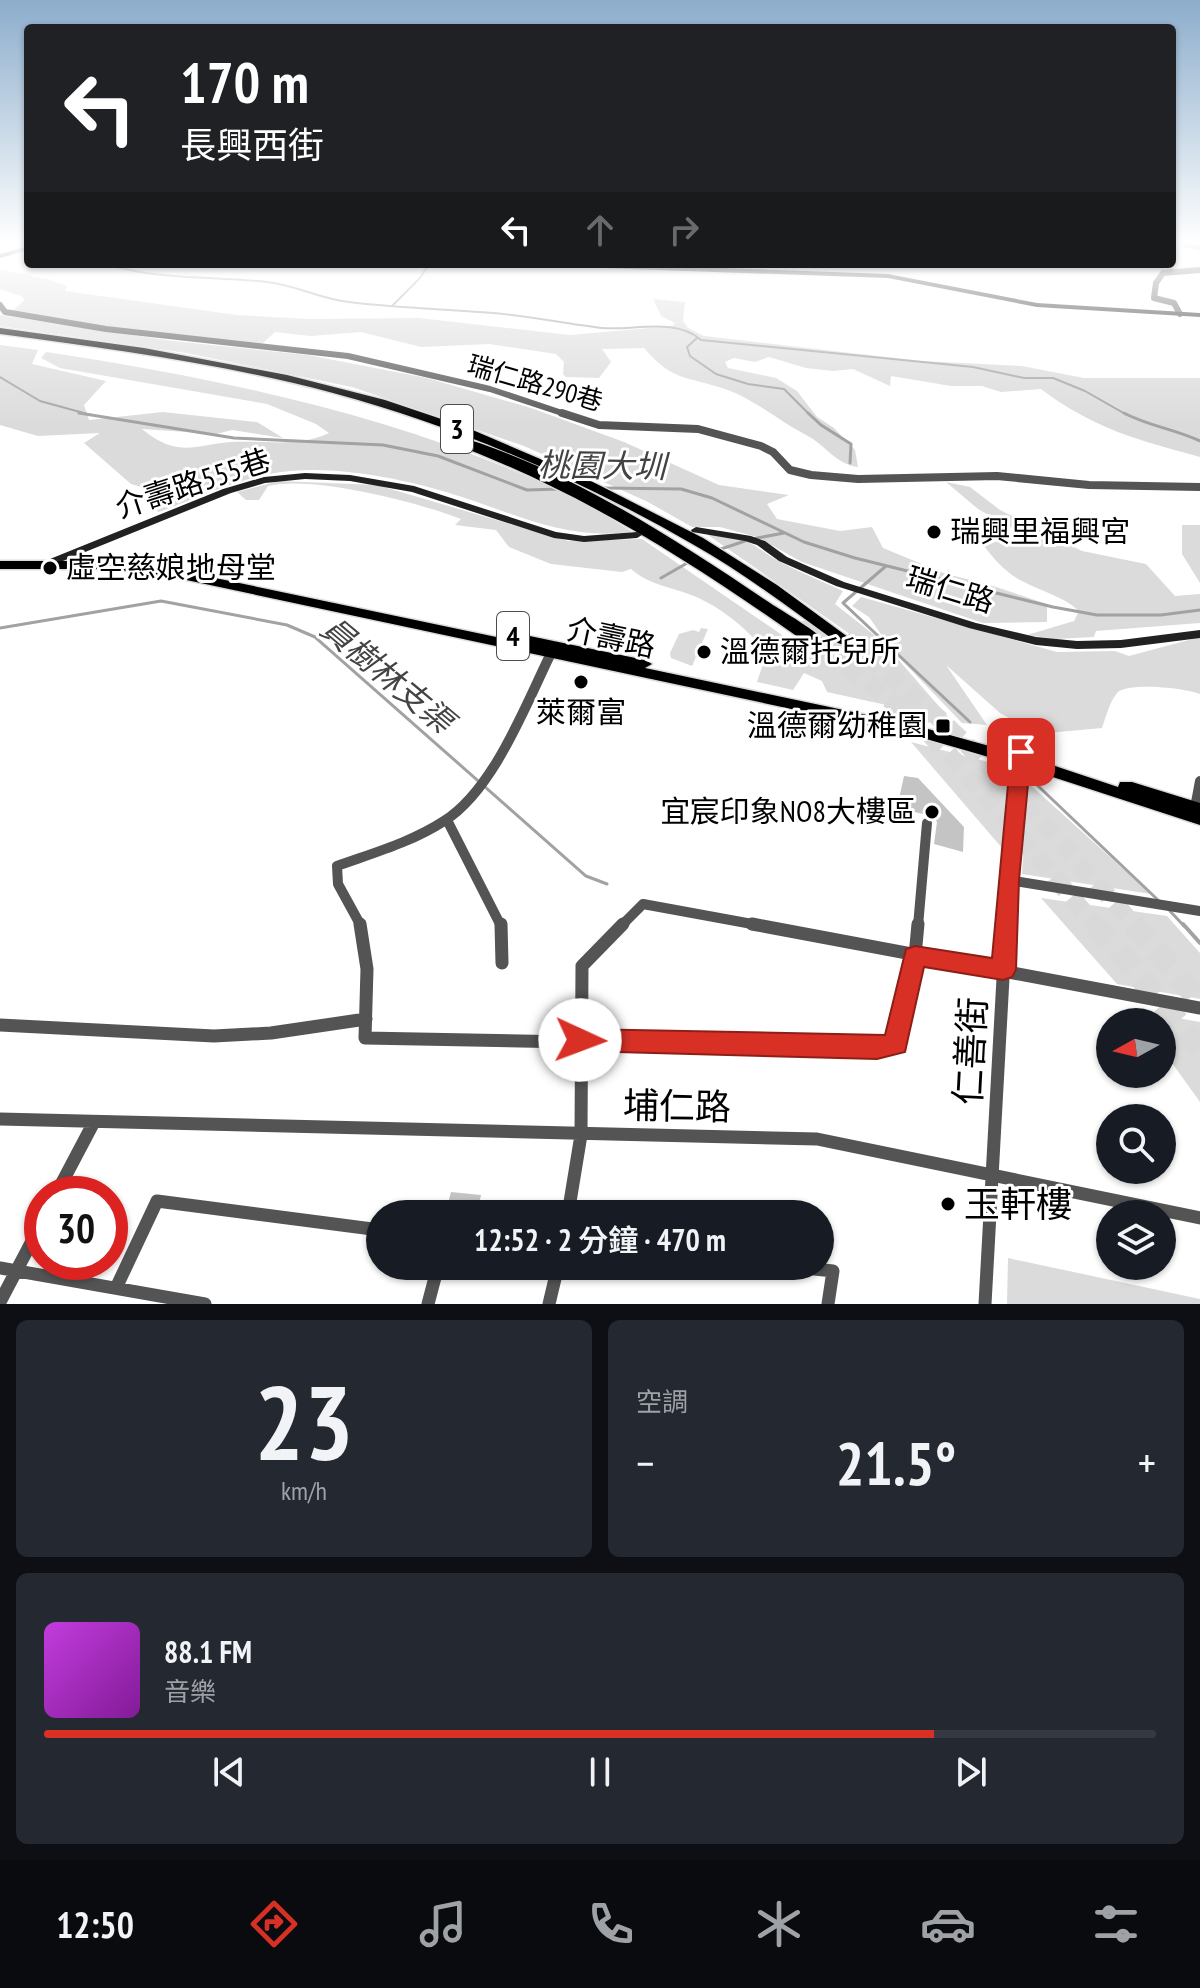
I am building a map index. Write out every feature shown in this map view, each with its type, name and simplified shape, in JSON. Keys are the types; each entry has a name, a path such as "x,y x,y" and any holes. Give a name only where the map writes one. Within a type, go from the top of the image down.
{"highway":[{"name":"3","path":"0,331 87,341 227,365 337,391 480,436 631,506 705,555 803,611 844,640"},
{"name":"3","path":"0,339 153,360 327,397 466,443 547,478 705,555 825,649"},
{"path":"784,619 803,611"}],"main road":[{"name":"介壽路","path":"0,563 55,560 177,574 552,649 1020,756 1198,812"}],"street":[{"name":"瑞仁路290巷","path":"0,305 5,312 89,327 348,356 490,389 599,425 698,429 761,446 773,452 790,470 811,475 858,479 997,476 1101,486 1200,487"},
{"path":"1036,305 1200,315"},
{"path":"1175,305 1180,314"},
{"name":"介壽路555巷","path":"55,560 227,491 264,480 305,476 350,478 414,489 554,535 584,539 637,535"},
{"name":"瑞仁路","path":"696,530 747,538 761,543 783,559 840,584 973,626 1036,641 1107,644 1200,634"},
{"path":"552,649 482,786 447,820 416,837 337,866 335,881 362,928 365,1038 877,1048 896,1044 915,956 927,823"},
{"name":"仁善街","path":"985,1304 1008,880 1020,756"},
{"path":"1198,812 1200,781"},
{"path":"447,820 501,924 502,963"},
{"path":"1008,880 1200,911"},
{"path":"570,1200 581,1135 582,966 643,904 1200,1008"},
{"path":"0,1025 41,1024 216,1036 275,1032 366,1019"},
{"name":"埔仁路","path":"0,1119 817,1139 994,1173 1200,1218"},
{"path":"66,1176 94,1122"},
{"path":"116,1288 157,1201 366,1228"},
{"path":"0,1302 24,1257"},
{"path":"0,1268 205,1304"},
{"path":"428,1304 434,1280"},
{"path":"549,1304 555,1280"},
{"path":"828,1304 832,1280"}],"shaded area":[{"path":"19,305 164,305 237,315 308,319 419,318 570,335 672,326 675,323 661,316 656,305 685,305 683,321 688,328 704,336 921,361 1022,366 1084,378 1200,378 1200,457 1136,439 1098,424 1041,389 1001,392 982,386 951,386 891,376 890,386 853,369 833,371 806,368 769,357 755,362 734,358 725,362 728,368 776,378 797,391 817,417 834,428 855,450 858,467 843,462 813,439 746,398 672,372 644,348 602,349 611,362 599,378 566,377 563,374 564,362 556,354 489,344 421,347 361,332 311,336 275,332 263,343 232,342 169,336 12,311"},
{"path":"0,315 173,341 308,355 427,378 531,408 624,442 719,485 789,495 767,504 777,519 840,531 872,527 883,548 946,574 1047,604 1047,622 983,623 802,562 757,537 720,527 692,527 648,502 524,446 352,387 186,353 0,326"},
{"path":"0,345 38,350 32,364 106,381 84,405 89,420 163,412 257,422 283,438 232,430 216,434 142,429 169,445 185,448 231,442 293,442 329,433 316,424 267,404 60,368 41,358 46,352 180,375 313,404 378,423 506,468 577,499 632,532 607,534 561,529 428,487 360,473 313,470 255,477 159,512 154,509 179,498 131,484 84,443 100,433 38,436 0,425"},
{"path":"279,481 377,485 568,541 642,539 811,655 828,648 800,625 801,621 806,621 840,643 854,637 708,535 721,534 741,539 784,564 843,591 835,604 883,642 950,719 827,692 822,681 804,673 793,690 757,682 766,655 743,628 704,601 653,582 631,569 622,572 551,564 509,547 496,530 455,525 461,519 364,492 287,484 268,486 259,500 246,500 237,492"},
{"path":"946,482 970,487 1000,510 1082,551 1146,564 1175,596 1200,594 1200,623 1096,631 1094,637 1056,639 1027,635 1074,621 1079,611 1058,597 1016,578 1001,566 984,546 1021,533 978,509"},
{"path":"1182,525 1200,525 1200,583 1182,554"},
{"path":"861,597 1057,652 1115,651 1129,656 1200,637 1200,694 1158,687 1124,689 1113,699 1102,728 1037,734 1000,713 946,665 987,725 962,723 892,650 869,617 852,606"},
{"path":"701,628 708,629 692,666 671,658 670,653 679,634 693,630 699,632"},
{"path":"911,742 1008,767 1002,848"},
{"path":"1027,782 1151,894 1022,874"},
{"path":"1041,898 1167,916 1200,953 1200,999 1117,984"},
{"path":"1176,1018 1200,1022 1200,1102 1176,1069"},
{"path":"1008,1258 1096,1277 1096,1280 1111,1280 1200,1299 1200,1304 1007,1304"}],"building":[{"name":"宜宸印象NO8大樓區","path":"904,776 918,778 964,827 963,852 934,844 937,822 932,816 897,808"},
{"path":"451,1192 481,1195 480,1200 449,1200"}],"waterway":[{"path":"375,305 508,314 602,328 667,327 691,333 701,340 973,367 1024,378 1053,378 1085,391 1127,415"},
{"path":"697,338 687,347 690,356 716,374 748,384 784,389 808,413"},
{"name":"桃園大圳","path":"0,377 40,401 90,415"},
{"name":"桃園大圳","path":"79,413 90,415"},
{"path":"808,413 851,444 850,463"},
{"path":"1124,413 1200,441"},
{"name":"桃園大圳","path":"90,415 234,438 383,445 438,456 527,490 561,489"},
{"name":"桃園大圳","path":"605,488 681,489 712,498 804,542 855,558 1053,607 1097,615 1161,615 1200,610"},
{"path":"752,539 784,533"},
{"path":"718,550 745,541"},
{"path":"661,578 689,562"},
{"path":"886,566 843,603 970,722"},
{"name":"員樹林支渠","path":"0,628 161,601 287,625 315,637 586,876 607,884"},
{"path":"1035,783 1158,900"},
{"path":"1170,911 1184,926"},
{"path":"1183,924 1200,943"}],"tunnel":[{"path":"844,640 885,671 961,739 1135,926"},
{"path":"825,649 916,720 957,763 1096,926"},
{"path":"1095,924 1200,1048"},
{"path":"1133,924 1200,1001"}],"place":[{"name":"瑞興里福興宮","path":"934,532"},
{"name":"虛空慈娘地母堂","path":"50,568"},
{"name":"溫德爾托兒所","path":"704,652"},
{"name":"萊爾富","path":"581,682"},
{"name":"溫德爾幼稚園","path":"943,726"},
{"name":"宜宸印象NO8大樓區","path":"932,812"},
{"name":"玉軒樓","path":"948,1204"}],"route":[{"path":"580,1040 877,1048 896,1044 915,956 1003,970 1008,880 1021,752"}]}
